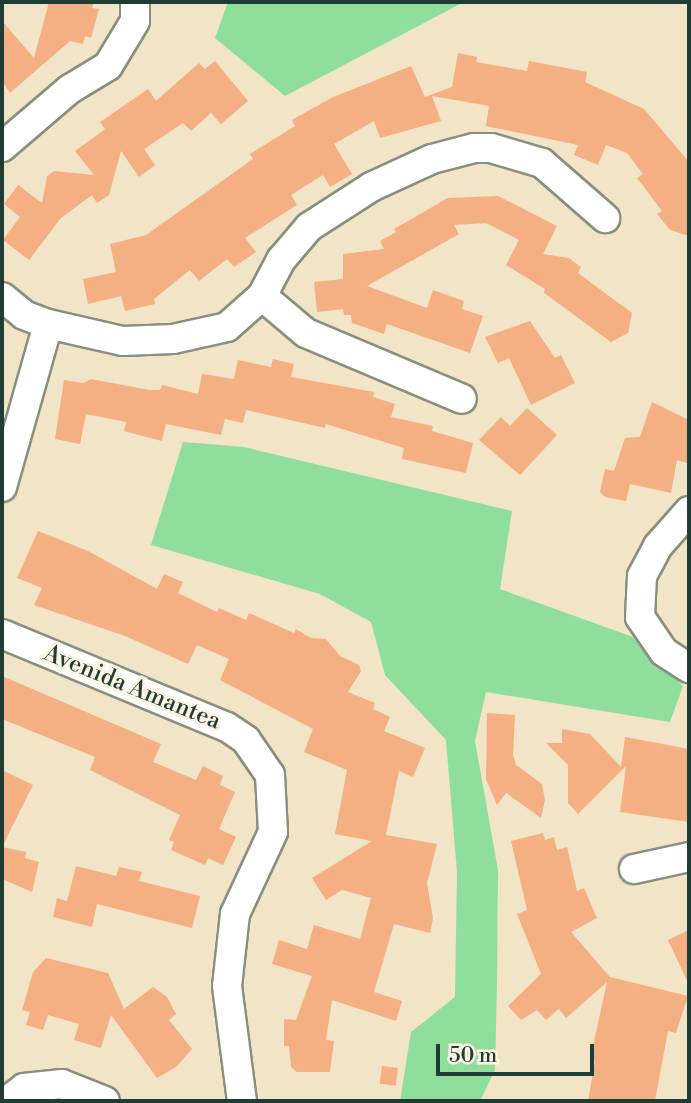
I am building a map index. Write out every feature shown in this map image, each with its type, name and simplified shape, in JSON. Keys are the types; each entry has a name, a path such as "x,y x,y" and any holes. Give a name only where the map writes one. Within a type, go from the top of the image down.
{"street":[{"path":"2,146 70,89 108,66 135,21 135,2"},
{"path":"2,298 24,315 48,324 123,341 173,339 228,327 262,296 281,260 309,227 371,187 432,159 474,148 491,148 542,163 605,218"},
{"path":"262,296 306,333 462,399"},
{"path":"2,487 48,324"},
{"path":"689,511 658,546 642,576 640,617 664,652 689,668"},
{"name":"Avenida Amantea","path":"2,634 227,727 246,740 270,775 273,789 273,832 235,914 227,986 242,1101"},
{"path":"634,869 689,857"},
{"path":"7,1101 24,1088 62,1084 105,1101"}],"green space":[{"path":"228,2 464,2 285,96 215,38"},
{"path":"183,442 244,447 512,511 500,589 633,637 683,686 670,722 486,692 475,741 498,870 497,984 495,1070 480,1101 400,1101 411,1032 455,997 457,872 446,740 385,675 371,622 320,594 151,545"}],"building":[{"path":"49,2 94,2 92,8 99,9 91,38 85,36 83,44 70,41 10,93 2,81 2,21 34,58"},
{"path":"458,53 477,57 476,62 527,71 529,61 587,72 585,82 644,109 689,162 689,236 670,230 657,214 662,211 637,178 643,174 627,153 606,145 598,165 574,155 578,145 486,126 489,106 432,96 441,121 380,138 374,121 334,144 352,174 330,187 323,175 291,195 297,205 245,238 256,252 234,267 227,259 199,281 190,270 154,299 155,304 125,311 121,296 88,304 83,279 116,272 110,244 146,235 253,159 250,154 295,126 292,120 331,98 411,66 425,97 452,87"},
{"path":"215,61 248,101 221,124 211,113 191,131 183,123 144,149 155,165 139,177 121,151 109,195 97,203 92,195 61,218 29,260 3,240 20,217 4,204 18,185 42,203 47,176 54,171 94,175 75,151 105,129 100,122 148,89 156,101 199,63 205,69"},
{"path":"498,196 557,226 543,254 569,258 581,267 578,273 632,313 628,333 611,342 544,293 545,289 506,265 519,240 486,223 454,225 459,234 367,286 427,308 433,290 464,301 462,309 483,316 470,353 387,324 384,334 352,323 351,315 344,315 343,309 317,312 314,282 343,279 343,254 384,249 380,241 396,232 394,229 448,198"},
{"path":"530,321 555,358 561,355 575,383 531,405 509,358 498,363 485,337"},
{"path":"273,359 294,364 291,377 374,392 373,397 395,404 391,417 433,426 432,431 473,443 466,473 402,459 404,448 326,424 325,428 246,410 243,423 225,419 221,435 166,424 162,441 124,431 126,422 86,414 80,444 55,439 64,380 83,383 91,379 149,390 160,390 162,385 198,394 202,374 234,379 238,360 271,367"},
{"path":"652,402 689,420 689,464 677,460 671,493 630,484 626,501 605,497 600,492 605,469 614,471 625,438 640,437"},
{"path":"527,408 557,435 520,475 479,440 501,417 510,426"},
{"path":"38,531 88,551 157,589 164,574 183,582 178,593 217,612 219,608 246,620 249,613 294,633 296,629 311,638 326,639 340,656 359,665 361,671 348,692 375,703 373,709 390,717 384,731 425,748 413,777 399,771 386,835 437,844 427,883 433,918 430,933 394,924 374,992 402,1001 396,1021 332,1000 326,1040 334,1041 330,1072 297,1072 291,1067 289,1046 284,1046 284,1019 296,1020 312,976 272,964 279,940 307,949 314,925 360,939 371,898 342,890 326,900 312,878 372,841 335,834 347,770 304,752 313,729 220,680 229,659 197,645 188,664 125,636 34,605 42,588 17,578"},
{"path":"2,676 161,744 153,762 196,780 203,766 223,776 220,785 235,792 219,829 236,837 223,865 208,858 205,865 171,850 174,842 169,840 180,815 90,770 95,757 2,719"},
{"path":"487,713 515,715 513,755 516,765 542,784 545,800 541,818 506,793 497,805 486,779"},
{"path":"562,729 590,734 621,767 625,737 689,749 689,822 620,812 626,766 578,814 568,803 568,765 546,743 562,743"},
{"path":"2,770 33,785 2,847"},
{"path":"543,833 545,840 554,837 557,850 567,847 577,891 584,888 597,918 571,932 610,977 688,996 676,1033 668,1031 655,1101 588,1101 595,1061 590,1060 607,982 566,1018 559,1009 546,1020 537,1010 521,1020 508,1006 541,974 517,914 527,910 511,841"},
{"path":"2,847 26,852 25,858 39,862 32,892 2,879"},
{"path":"76,866 116,876 119,867 142,872 139,881 200,896 192,928 97,904 92,927 53,917 57,898 67,901"},
{"path":"689,930 689,985 668,940"},
{"path":"46,958 108,973 124,1009 153,987 167,997 176,1014 169,1020 192,1049 176,1067 157,1078 111,1015 101,1048 74,1040 79,1024 48,1015 43,1030 26,1025 30,1012 22,1010 33,972"},
{"path":"382,1066 398,1068 396,1086 380,1084"}]}
